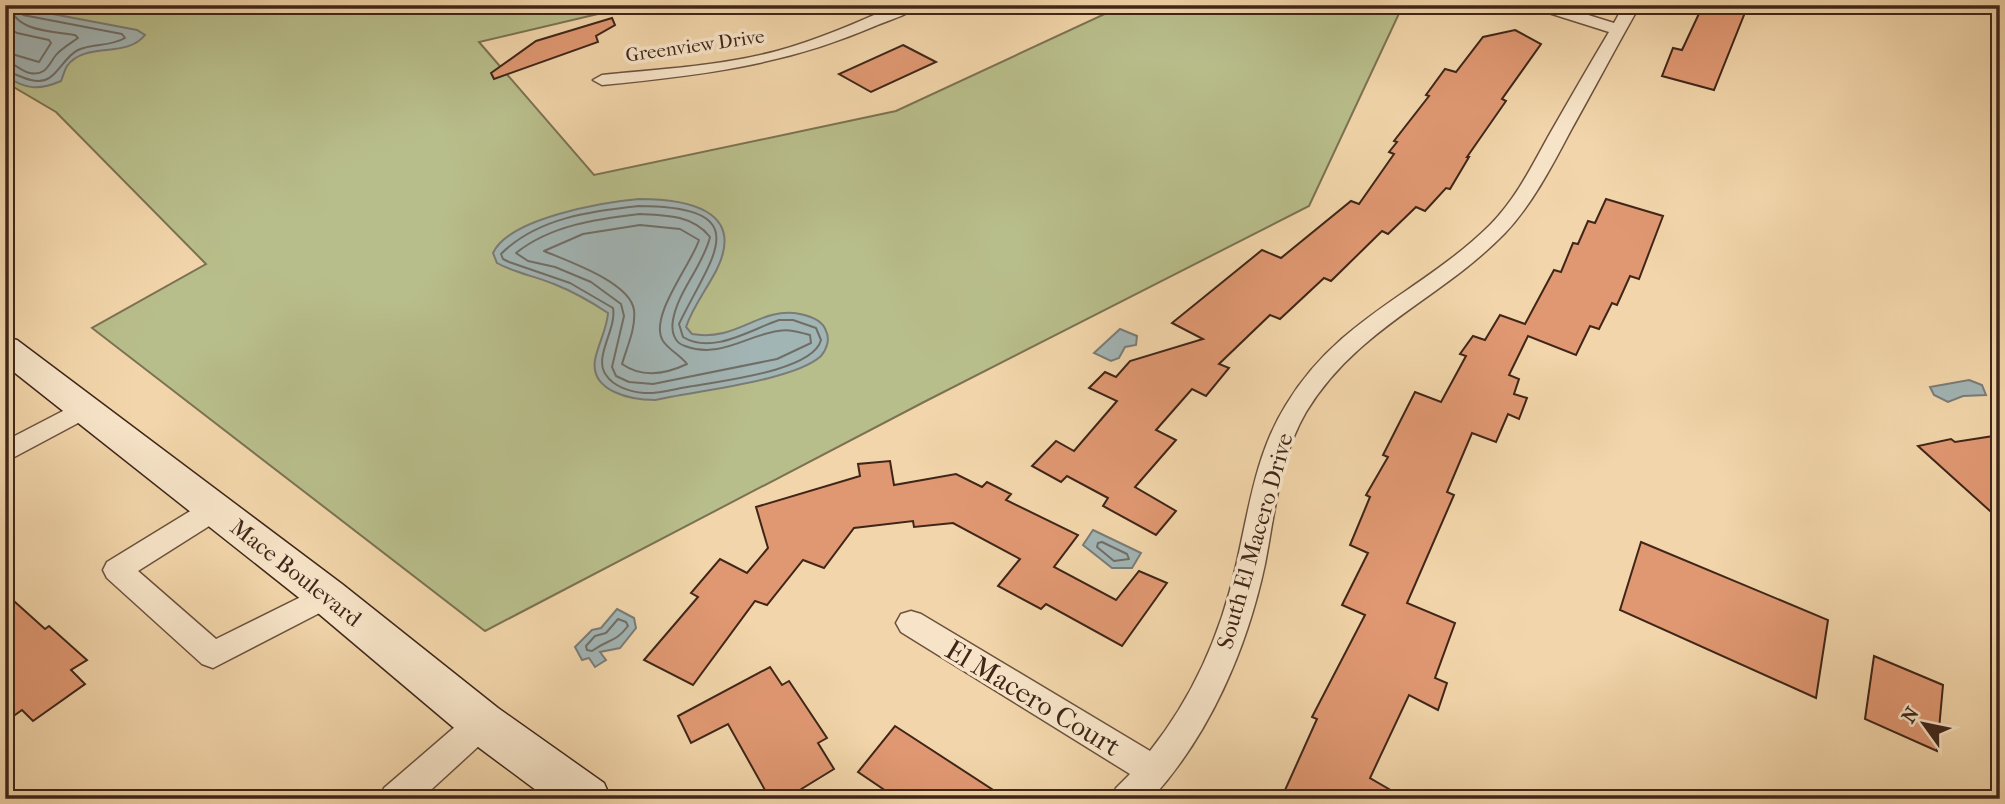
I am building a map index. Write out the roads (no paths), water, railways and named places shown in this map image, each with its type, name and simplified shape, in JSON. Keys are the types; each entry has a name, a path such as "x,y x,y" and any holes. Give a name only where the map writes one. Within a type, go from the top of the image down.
{"street":[{"name":"Greenview Drive","path":"602,80 704,69 780,55 821,43 911,5"},
{"path":"1539,5 1618,29"},
{"name":"South El Macero Drive","path":"1128,799 1153,785 1226,649 1251,567 1265,486 1286,426 1303,397 1322,370 1367,328 1450,271 1500,226 1539,172 1632,5"},
{"name":"Mace Boulevard","path":"5,348 327,596 482,723 587,799"},
{"path":"5,453 86,408"},
{"path":"215,509 117,570 213,655 327,596"},
{"name":"El Macero Court","path":"911,624 1153,785"},
{"path":"396,799 482,723"}],"water":[{"path":"21,8 137,30 145,35 127,46 75,58 67,66 61,81 39,87 26,86 5,76 5,9"},
{"path":"639,199 692,205 717,220 724,233 724,249 717,269 686,327 692,334 723,333 772,315 800,314 816,320 824,327 828,341 821,356 808,365 767,379 655,400 625,396 606,387 595,371 595,360 608,313 561,287 497,263 493,253 502,241 537,221 582,208"},
{"path":"1120,329 1137,336 1136,345 1125,347 1119,358 1111,361 1094,353"},
{"path":"1969,380 1982,385 1986,395 1963,396 1948,402 1934,395 1930,387"},
{"path":"1093,530 1141,553 1132,568 1112,568 1083,545"},
{"path":"617,609 634,618 636,628 620,648 600,652 606,660 595,667 589,658 582,660 575,647 592,630 601,628"}]}
